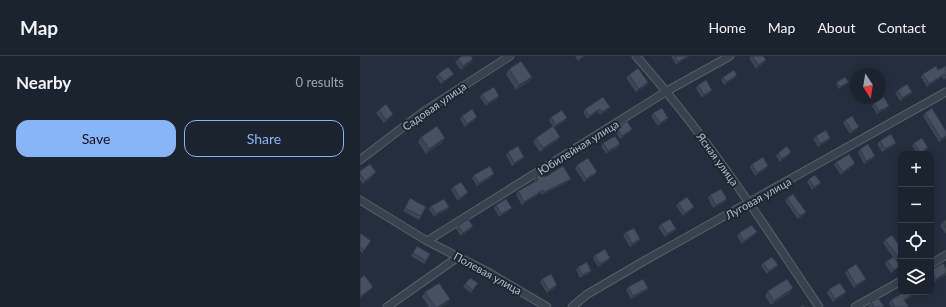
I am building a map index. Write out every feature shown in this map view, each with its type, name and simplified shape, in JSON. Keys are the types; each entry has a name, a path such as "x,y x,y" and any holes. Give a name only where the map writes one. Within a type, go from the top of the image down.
{"street":[{"name":"Садовая улица","path":"360,160 423,112 510,56"},
{"name":"Ясная улица","path":"636,56 667,91 711,148 750,202 819,307"},
{"name":"Юбилейная улица","path":"428,241 667,91 730,56"},
{"name":"Луговая улица","path":"572,307 586,295 638,264 946,92"},
{"name":"Полевая улица","path":"360,200 428,241 486,271 547,307"},
{"path":"934,262 946,255"},
{"path":"387,307 458,256"},
{"path":"855,307 898,283"}],"building":[{"path":"462,56 471,56 473,59 463,66 458,59"},
{"path":"675,56 688,56 678,62"},
{"path":"752,56 763,56 766,60 758,65"},
{"path":"521,61 532,77 519,85 509,69"},
{"path":"936,66 938,70 946,66 946,76 944,74 929,84 923,74"},
{"path":"448,67 454,74 444,81 438,74"},
{"path":"638,68 648,82 639,89 629,75"},
{"path":"734,70 737,75 726,82 723,77"},
{"path":"845,77 849,82 840,87 837,82"},
{"path":"706,80 712,90 704,95 698,85"},
{"path":"907,84 912,92 902,98 898,90"},
{"path":"494,87 499,96 488,103 482,94"},
{"path":"603,97 610,107 602,112 600,109 589,116 585,109"},
{"path":"886,101 889,106 879,111 875,104 886,104"},
{"path":"386,104 393,114 386,120 379,110"},
{"path":"662,108 668,118 660,123 653,113"},
{"path":"932,108 946,131 946,136 941,139 925,113"},
{"path":"472,109 477,117 467,124 462,116"},
{"path":"562,110 567,118 556,125 551,117"},
{"path":"852,116 859,127 852,131 845,120"},
{"path":"627,121 632,129 622,136 617,128"},
{"path":"437,126 445,138 429,149 421,137"},
{"path":"553,126 560,137 543,148 536,138"},
{"path":"826,130 830,138 820,144 816,136"},
{"path":"891,134 896,143 885,149 880,141"},
{"path":"615,136 620,144 608,151 603,143"},
{"path":"922,138 928,148 923,151 919,151 914,143"},
{"path":"868,144 875,156 866,161 860,149"},
{"path":"518,146 524,157 514,163 508,152"},
{"path":"787,146 791,152 782,159 778,153"},
{"path":"849,154 855,163 843,172 836,162"},
{"path":"763,157 768,166 757,173 752,164"},
{"path":"588,158 597,172 586,179 577,165"},
{"path":"370,164 376,172 365,181 360,174 360,171"},
{"path":"490,166 494,174 479,183 474,175"},
{"path":"563,166 571,179 544,192 543,190 524,202 518,191 538,180 536,177 543,172 545,177"},
{"path":"815,175 821,183 814,187 809,179"},
{"path":"461,182 468,192 460,198 453,187"},
{"path":"721,189 727,199 716,205 710,195"},
{"path":"793,194 806,212 800,216 787,198"},
{"path":"687,197 694,207 685,213 678,203"},
{"path":"410,198 426,207 421,216 405,208"},
{"path":"444,199 449,207 436,214 431,206"},
{"path":"506,199 512,208 501,214 496,205"},
{"path":"468,219 473,226 463,233 458,226"},
{"path":"670,219 676,229 667,234 661,224"},
{"path":"946,220 946,228 943,222"},
{"path":"752,225 757,232 744,241 739,233"},
{"path":"634,228 640,239 632,244 626,232"},
{"path":"360,233 371,241 364,250 360,247"},
{"path":"892,235 898,244 898,257 885,240"},
{"path":"417,246 430,254 426,261 413,253"},
{"path":"605,249 610,258 600,264 595,255"},
{"path":"772,257 778,265 769,271 763,263"},
{"path":"894,257 898,263 898,267 894,270 887,261"},
{"path":"587,262 591,271 582,275 578,267"},
{"path":"943,263 946,268 946,273 936,279 934,275 934,268"},
{"path":"856,264 866,279 856,285 847,270"},
{"path":"551,274 557,285 549,290 542,279"},
{"path":"364,275 373,287 360,297 360,279"},
{"path":"470,278 478,283 473,290 465,284"},
{"path":"643,279 648,288 633,296 628,287"},
{"path":"787,279 793,288 774,301 768,291"},
{"path":"439,283 450,299 438,307 435,307 425,292"},
{"path":"840,283 846,292 835,299 829,289"},
{"path":"899,295 912,295 904,300 909,307 895,307 891,300"},
{"path":"878,298 884,306 874,307 871,302"}]}
